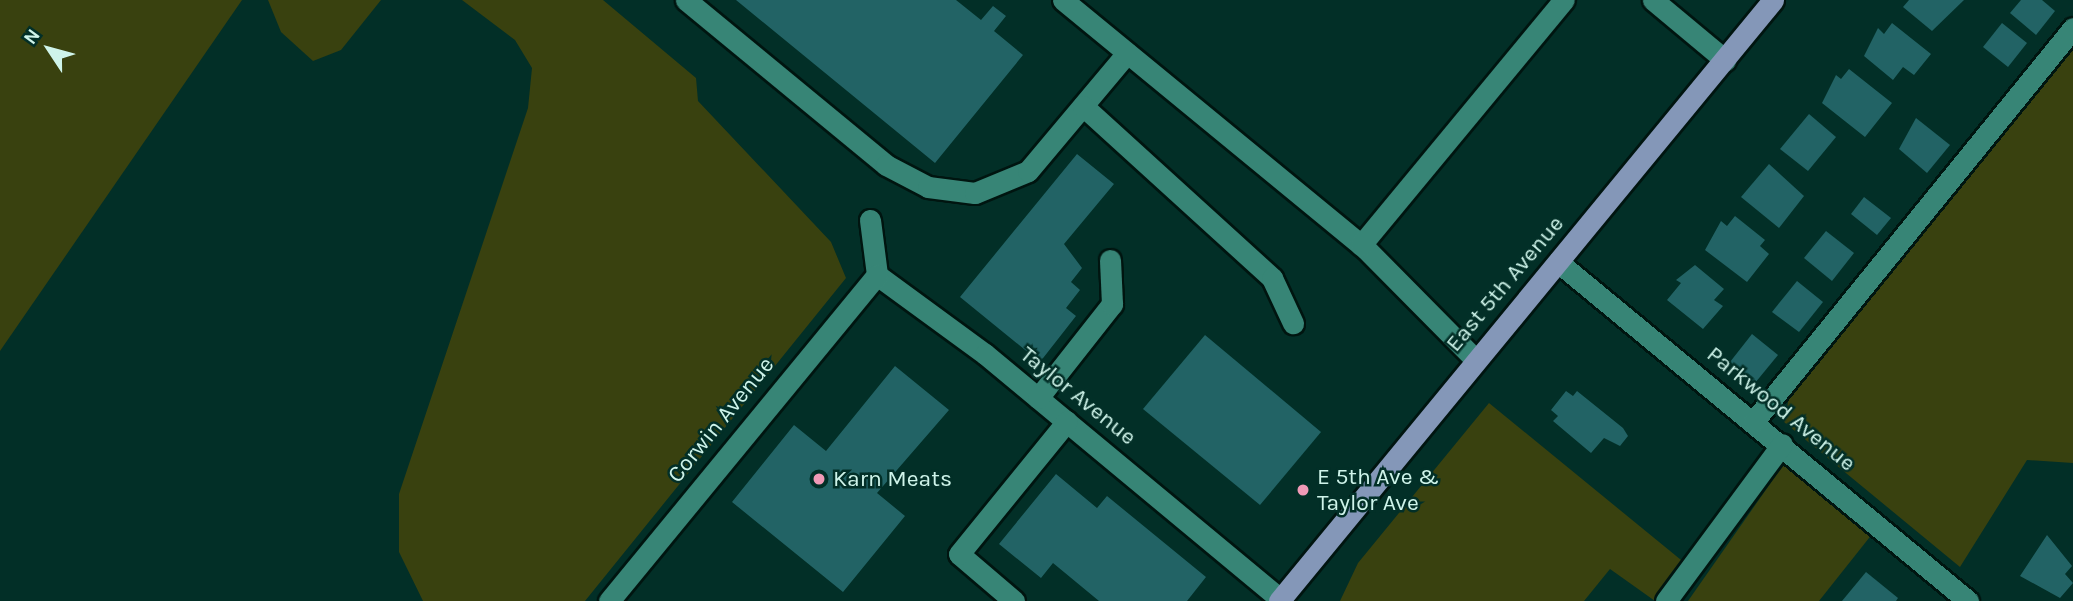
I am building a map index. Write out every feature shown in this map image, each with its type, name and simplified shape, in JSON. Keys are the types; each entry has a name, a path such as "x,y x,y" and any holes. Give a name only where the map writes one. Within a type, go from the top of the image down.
{"main road":[{"name":"East 5th Avenue","path":"1281,600 1773,0"}],"street":[{"path":"686,0 886,165 928,187 975,193 1028,171 1127,53"},
{"path":"1063,0 1361,245 1476,360"},
{"path":"1361,245 1564,0"},
{"path":"1653,0 1725,60"},
{"path":"1754,421 2073,28"},
{"path":"1083,106 1272,278 1293,323"},
{"path":"870,220 877,275"},
{"path":"1038,398 1112,304 1110,260"},
{"name":"Parkwood Avenue","path":"1558,262 1782,444 1968,601"},
{"name":"Taylor Avenue","path":"877,275 1067,421 1281,600"},
{"name":"Corwin Avenue","path":"609,601 877,275"},
{"path":"1014,601 959,554 1067,421"},
{"path":"1666,601 1782,444"}],"green space":[{"path":"0,0 242,0 0,351"},
{"path":"268,0 381,0 341,50 313,61 281,32"},
{"path":"462,0 603,0 696,78 698,101 831,242 846,278 585,601 423,601 399,552 399,494 528,108 532,68 515,40"},
{"path":"2073,39 2073,463 2027,460 1960,567 1784,422 1789,397"},
{"path":"1489,403 1686,564 1655,601 1610,569 1584,601 1340,601 1358,563"},
{"path":"1786,461 1873,533 1819,601 1688,601"}],"building":[{"path":"736,0 956,0 981,20 993,6 1006,16 994,31 1023,55 935,163"},
{"path":"1909,0 1964,0 1932,31 1903,7"},
{"path":"2021,0 2042,0 2055,11 2036,35 2010,13"},
{"path":"1892,23 1931,54 1914,75 1903,67 1893,80 1864,56 1878,28 1884,34"},
{"path":"2002,23 2027,43 2008,67 1983,47"},
{"path":"1849,69 1892,103 1865,137 1822,103 1836,75 1841,79"},
{"path":"1809,114 1836,137 1808,171 1780,149"},
{"path":"1916,118 1950,145 1927,173 1899,149"},
{"path":"1077,154 1114,184 1064,244 1082,268 1071,282 1080,290 1066,308 1076,316 1040,362 960,297"},
{"path":"1769,164 1804,196 1779,228 1741,197"},
{"path":"1864,197 1891,218 1877,235 1851,214"},
{"path":"1735,216 1765,240 1760,246 1769,254 1747,282 1705,250 1721,221 1727,226"},
{"path":"1826,231 1854,253 1832,281 1804,258"},
{"path":"1695,265 1724,289 1714,300 1723,306 1703,329 1667,300 1681,283 1676,280"},
{"path":"1797,281 1823,302 1799,332 1772,312"},
{"path":"1752,334 1778,355 1755,383 1730,362"},
{"path":"1205,335 1321,432 1260,505 1143,409"},
{"name":"Karn Meats","path":"895,366 949,410 877,493 905,516 843,592 732,502 794,425 826,451"},
{"path":"1566,391 1573,396 1577,391 1623,428 1628,436 1620,446 1604,438 1591,453 1553,421 1558,416 1551,410"},
{"path":"1056,474 1097,508 1107,496 1206,577 1187,601 1099,601 1053,563 1041,578 999,544"},
{"path":"2047,535 2072,566 2065,574 2073,583 2060,598 2020,576"},
{"path":"1866,572 1898,598 1896,601 1842,601"}],"place":[{"name":"Karn Meats","path":"819,479"},
{"name":"E 5th Ave & Taylor Ave","path":"1303,490"}]}
